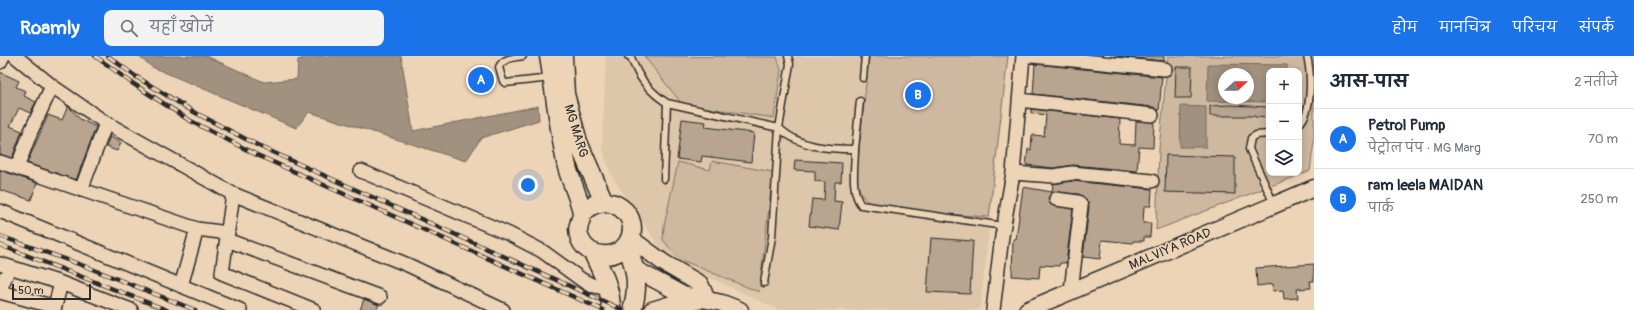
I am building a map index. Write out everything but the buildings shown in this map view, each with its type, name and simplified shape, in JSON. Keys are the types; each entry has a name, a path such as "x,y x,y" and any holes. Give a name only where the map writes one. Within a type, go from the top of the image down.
{"main road":[{"path":"556,56 552,78 563,150 570,180 582,214"},
{"name":"MG MARG","path":"556,56 578,142 604,202"},
{"path":"611,310 609,289 593,253 583,244 580,239 578,226 582,214 591,205 604,202 616,205 626,213 631,225 628,241 637,282 632,310"},
{"path":"593,253 605,256 612,255 618,252 628,241"}],"street":[{"path":"0,62 3,56"},
{"path":"15,56 52,86 106,123 233,194 408,264 503,310"},
{"path":"993,310 1004,226 1013,173 1023,56"},
{"path":"1032,56 1165,69"},
{"path":"17,168 31,131 52,86"},
{"path":"1019,100 1152,115"},
{"path":"81,190 106,123"},
{"path":"0,162 197,229 227,237 380,297"},
{"path":"361,171 509,234 542,251 582,280 594,286 609,289"},
{"path":"1013,173 1054,176 1072,173 1152,181"},
{"name":"MALVIYA ROAD","path":"1037,309 1071,291 1314,188"},
{"path":"233,194 222,273 314,310"},
{"path":"1056,199 1078,202 1081,206 1071,291"},
{"path":"0,211 240,310"},
{"path":"181,286 197,229"},
{"path":"628,241 700,284 707,299"},
{"path":"61,283 55,309 0,291 4,266 61,283 131,310"},
{"path":"635,269 683,295 707,299 740,310"},
{"path":"652,310 672,304 707,299"}],"lane":[{"path":"522,56 509,59 502,63 499,68 505,83 552,78"},
{"path":"630,56 636,71 643,82 652,93 667,103 779,128 797,141 824,149 855,149"},
{"path":"764,283 772,237 779,128 790,64 788,56"},
{"path":"863,78 865,56"},
{"path":"1302,121 1308,112 1310,72 1307,56"},
{"path":"860,101 855,149 854,191 860,205 1004,226"},
{"path":"664,179 667,103"},
{"path":"1266,134 1256,135 1251,138 1249,149 1274,204"}],"shaded area":[{"path":"138,56 206,56 264,82 297,79 298,60 310,56 401,56 413,131 538,106 539,120 481,138 466,161 309,112 296,128 152,67"},
{"path":"606,56 1009,56 980,309 779,310 667,258 611,175 602,147"},
{"path":"644,56 777,57 781,70 774,118 682,104"},
{"path":"869,56 1008,56 989,217 880,209 863,197 856,177"},
{"path":"1168,56 1314,56 1314,141 1310,171 1302,174 1302,68 1266,68 1266,176 1297,176 1156,230 1159,149"},
{"path":"1208,64 1287,65 1287,68 1266,68 1266,102 1254,102 1254,68 1218,68 1218,101 1207,101"},
{"path":"1181,106 1206,107 1206,147 1180,147"},
{"path":"712,161 773,172 759,292 679,259 663,240 664,226 678,162 710,170"}],"railway":[{"path":"95,56 132,83 189,120 257,155 603,310"},
{"path":"108,56 135,76 194,112 261,147 623,310"},
{"path":"0,236 87,267 195,310"},
{"path":"0,245 167,310"}],"place":[{"name":"Petrol Pump","path":"481,80"},
{"name":"ram leela MAIDAN","path":"918,95"}]}
